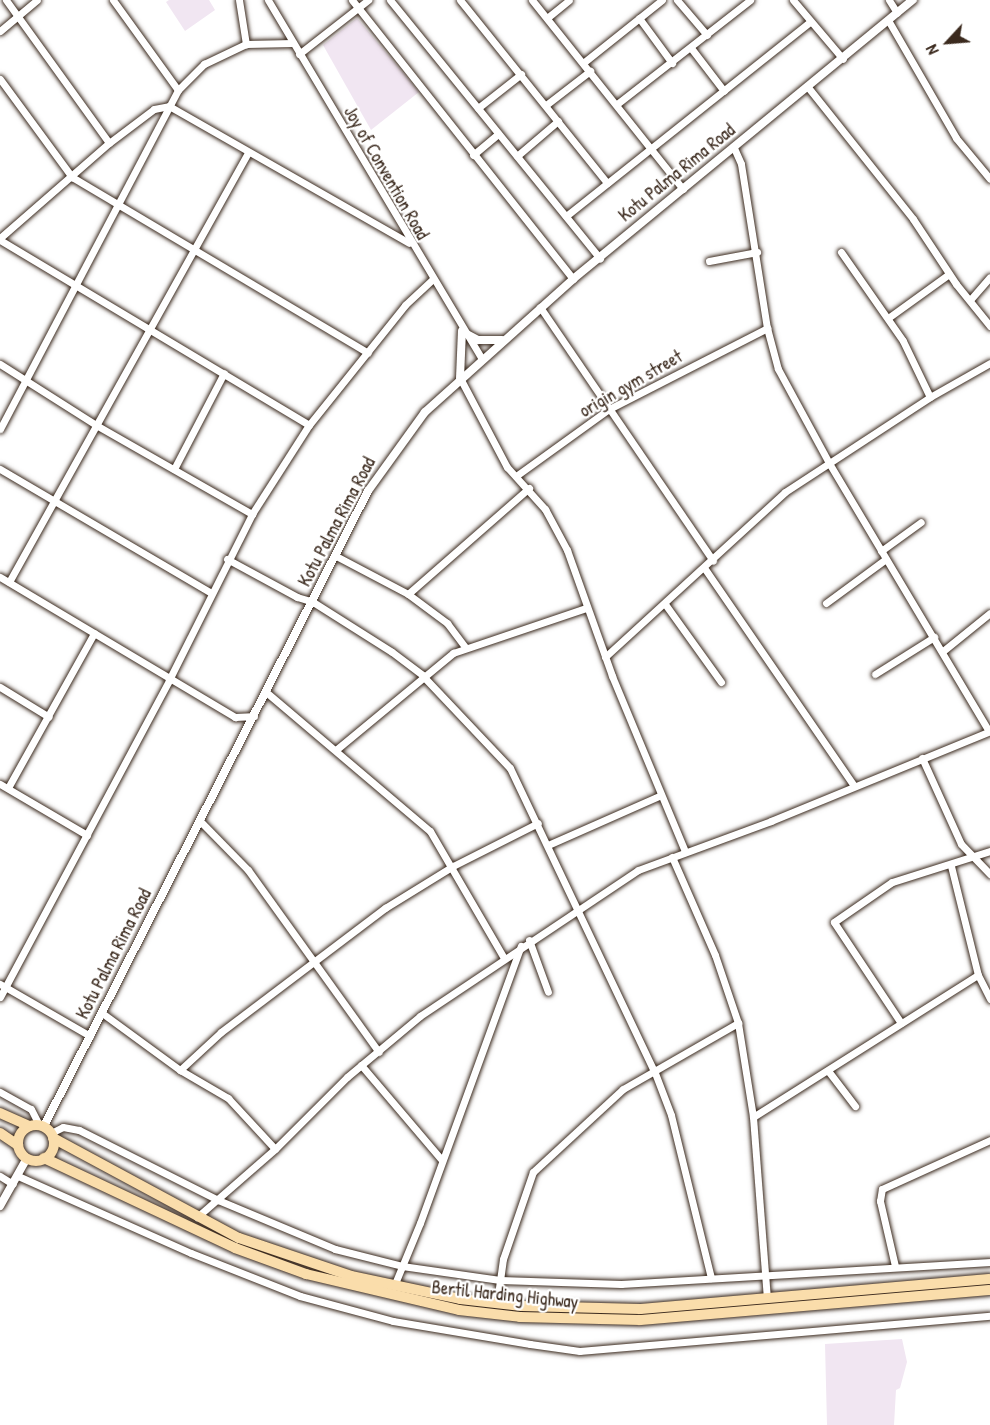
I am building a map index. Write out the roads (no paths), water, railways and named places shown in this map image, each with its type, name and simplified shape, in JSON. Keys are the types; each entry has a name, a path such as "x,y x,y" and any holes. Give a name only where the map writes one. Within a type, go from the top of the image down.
{"main road":[{"name":"Bertil Harding Highway","path":"0,1113 43,1130 197,1217 309,1264 394,1286 497,1302 640,1309 990,1279"},
{"path":"18,1144 21,1132 43,1130 53,1149 44,1158"},
{"path":"0,1133 18,1144 27,1158"},
{"name":"Bertil Harding Highway","path":"27,1158 44,1158 235,1248 306,1274 459,1310 520,1317 640,1320 990,1290"}],"street":[{"path":"6,0 109,143"},
{"path":"0,30 37,0"},
{"path":"113,0 177,90"},
{"path":"239,0 246,44"},
{"name":"Joy of Convention Road","path":"268,0 409,243 481,358"},
{"path":"352,0 573,279"},
{"path":"299,54 368,0"},
{"path":"390,0 600,258"},
{"path":"460,0 607,183"},
{"path":"532,0 652,148 682,189"},
{"path":"547,18 569,0"},
{"path":"583,63 639,18 651,3 662,0"},
{"path":"677,0 707,35"},
{"path":"617,104 750,0"},
{"path":"793,0 843,58"},
{"path":"889,0 897,13"},
{"name":"Kotu Palma Rima Road","path":"43,1130 368,491 425,412 481,358 573,279 913,0"},
{"path":"639,18 672,63"},
{"path":"888,20 956,138 990,179"},
{"path":"566,216 810,22"},
{"path":"0,429 121,205 177,90 204,64 246,44 293,43"},
{"path":"691,48 724,91"},
{"path":"546,105 590,71"},
{"path":"478,108 521,74"},
{"path":"0,79 72,177 121,205 191,251 368,353"},
{"path":"807,86 913,219 949,274 990,326"},
{"path":"309,425 0,239 109,143 154,109 169,106 409,243"},
{"path":"517,156 558,121"},
{"path":"473,154 498,134"},
{"path":"197,1217 275,1149 361,1065 420,1016 529,940 638,870 989,731 791,396 766,328 757,252 741,164 734,148"},
{"path":"9,582 248,152"},
{"path":"709,261 757,252"},
{"path":"841,252 888,318 930,397"},
{"path":"888,318 949,274"},
{"path":"970,300 990,277"},
{"path":"0,997 3,986 87,835 169,680 227,559 252,514 309,425 405,305 432,280"},
{"path":"540,307 713,561"},
{"name":"origin gym street","path":"516,476 609,409 766,328"},
{"path":"503,340 478,340 463,332 460,378 516,476 529,488 567,550 586,608 659,796 685,851"},
{"path":"605,657 705,569 785,492 930,397 990,363"},
{"path":"0,364 96,425 252,514"},
{"path":"174,469 224,373"},
{"path":"0,469 211,593"},
{"path":"408,594 529,488"},
{"path":"881,551 921,522"},
{"path":"336,556 408,594 447,623 466,648"},
{"path":"227,559 297,597 313,602 422,675 510,768 580,908 656,1073 671,1115 711,1278"},
{"path":"826,603 886,559"},
{"path":"705,569 854,786"},
{"path":"0,577 169,680 235,717 254,716"},
{"path":"664,604 721,682"},
{"path":"337,749 422,675 466,648 586,608"},
{"path":"943,651 990,613"},
{"path":"9,786 94,633"},
{"path":"875,674 934,637"},
{"path":"0,687 49,717"},
{"path":"266,692 337,749 430,831 453,866 504,958"},
{"path":"922,758 961,844 990,874"},
{"path":"0,784 9,786 87,835"},
{"path":"548,845 659,796"},
{"path":"201,822 248,870 379,1052"},
{"path":"180,1070 221,1032 385,908 453,866 538,824"},
{"path":"901,1023 834,922 891,882 951,866 990,850"},
{"path":"672,856 715,955 738,1023 753,1117 767,1297"},
{"path":"951,866 978,975 990,999"},
{"path":"529,940 548,992"},
{"path":"394,1286 521,946"},
{"path":"753,1117 829,1072 978,975"},
{"path":"3,986 90,1036"},
{"path":"102,1013 180,1070 228,1098 275,1149"},
{"path":"497,1302 513,1227 533,1172 615,1095 738,1023"},
{"path":"361,1065 441,1159"},
{"path":"829,1072 855,1106"},
{"path":"0,1092 31,1109 43,1130 63,1127 79,1130 218,1200 335,1249 402,1266 500,1280 621,1284 990,1262"},
{"path":"895,1266 880,1201 882,1189 990,1140"},
{"path":"0,1206 27,1158"},
{"path":"0,1176 15,1180 300,1296 393,1321 530,1344 580,1350 990,1316"}]}
